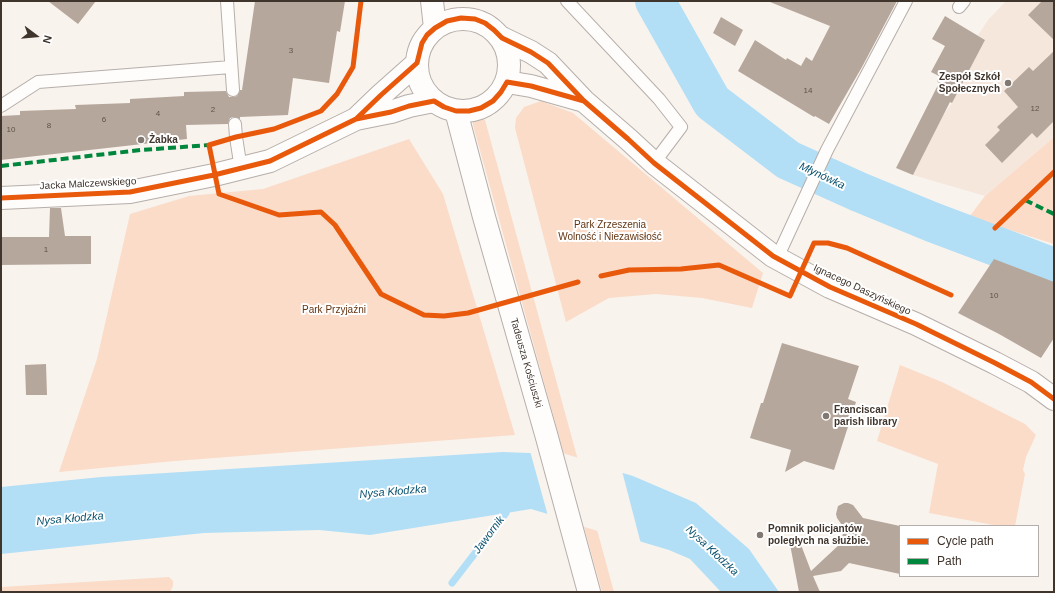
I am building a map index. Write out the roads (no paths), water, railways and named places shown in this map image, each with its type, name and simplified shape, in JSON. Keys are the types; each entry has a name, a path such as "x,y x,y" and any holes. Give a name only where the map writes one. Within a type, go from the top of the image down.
{"street":[{"path":"432,1 435,28"},
{"path":"470,10 502,38 508,52 510,67 507,82 493,101 482,108 469,111 456,111 444,107 424,90 418,77 417,63 422,43 435,28 447,21 461,18 470,10"},
{"name":"Ignacego Daszyńskiego","path":"502,38 531,52 548,63 584,101 654,163 773,256 830,287 916,324 1013,372 1031,382 1054,399"},
{"name":"Jacka Malczewskiego","path":"356,119 417,63"},
{"name":"Ignacego Daszyńskiego","path":"507,82 531,86 584,101"},
{"name":"Jacka Malczewskiego","path":"1,198 130,192 241,168 270,161 356,119 390,112 434,100"},
{"name":"Tadeusza Kościuszki","path":"456,111 484,217 589,592"}],"lane":[{"path":"228,1 233,90"},
{"path":"567,1 659,100 681,127 654,163"},
{"path":"777,258 827,150 906,1"},
{"path":"1,106 38,82 232,67"},
{"path":"235,124 241,168"}],"water":[{"name":"Nysa Kłodzka","path":"502,452 558,454 633,476 696,503 749,549 779,592 721,592 690,559 669,550 531,509 370,535 319,530 204,533 1,554 1,487 101,477"}],"waterway":[{"name":"Młynówka","path":"655,1 712,102 788,160 859,192 932,222 1054,268"},
{"name":"Jawornik","path":"452,583 506,513 509,504"}],"place":[{"name":"Zespół Szkół Społecznych","path":"1008,83"},
{"name":"Żabka","path":"141,140"},
{"name":"Franciscan parish library","path":"826,416"},
{"name":"Pomnik policjantów poległych na służbie.","path":"760,535"}],"park label":[{"name":"Park Zrzeszenia Wolność i Niezawisłość","path":"610,230"},
{"name":"Park Przyjaźni","path":"334,310"}]}
